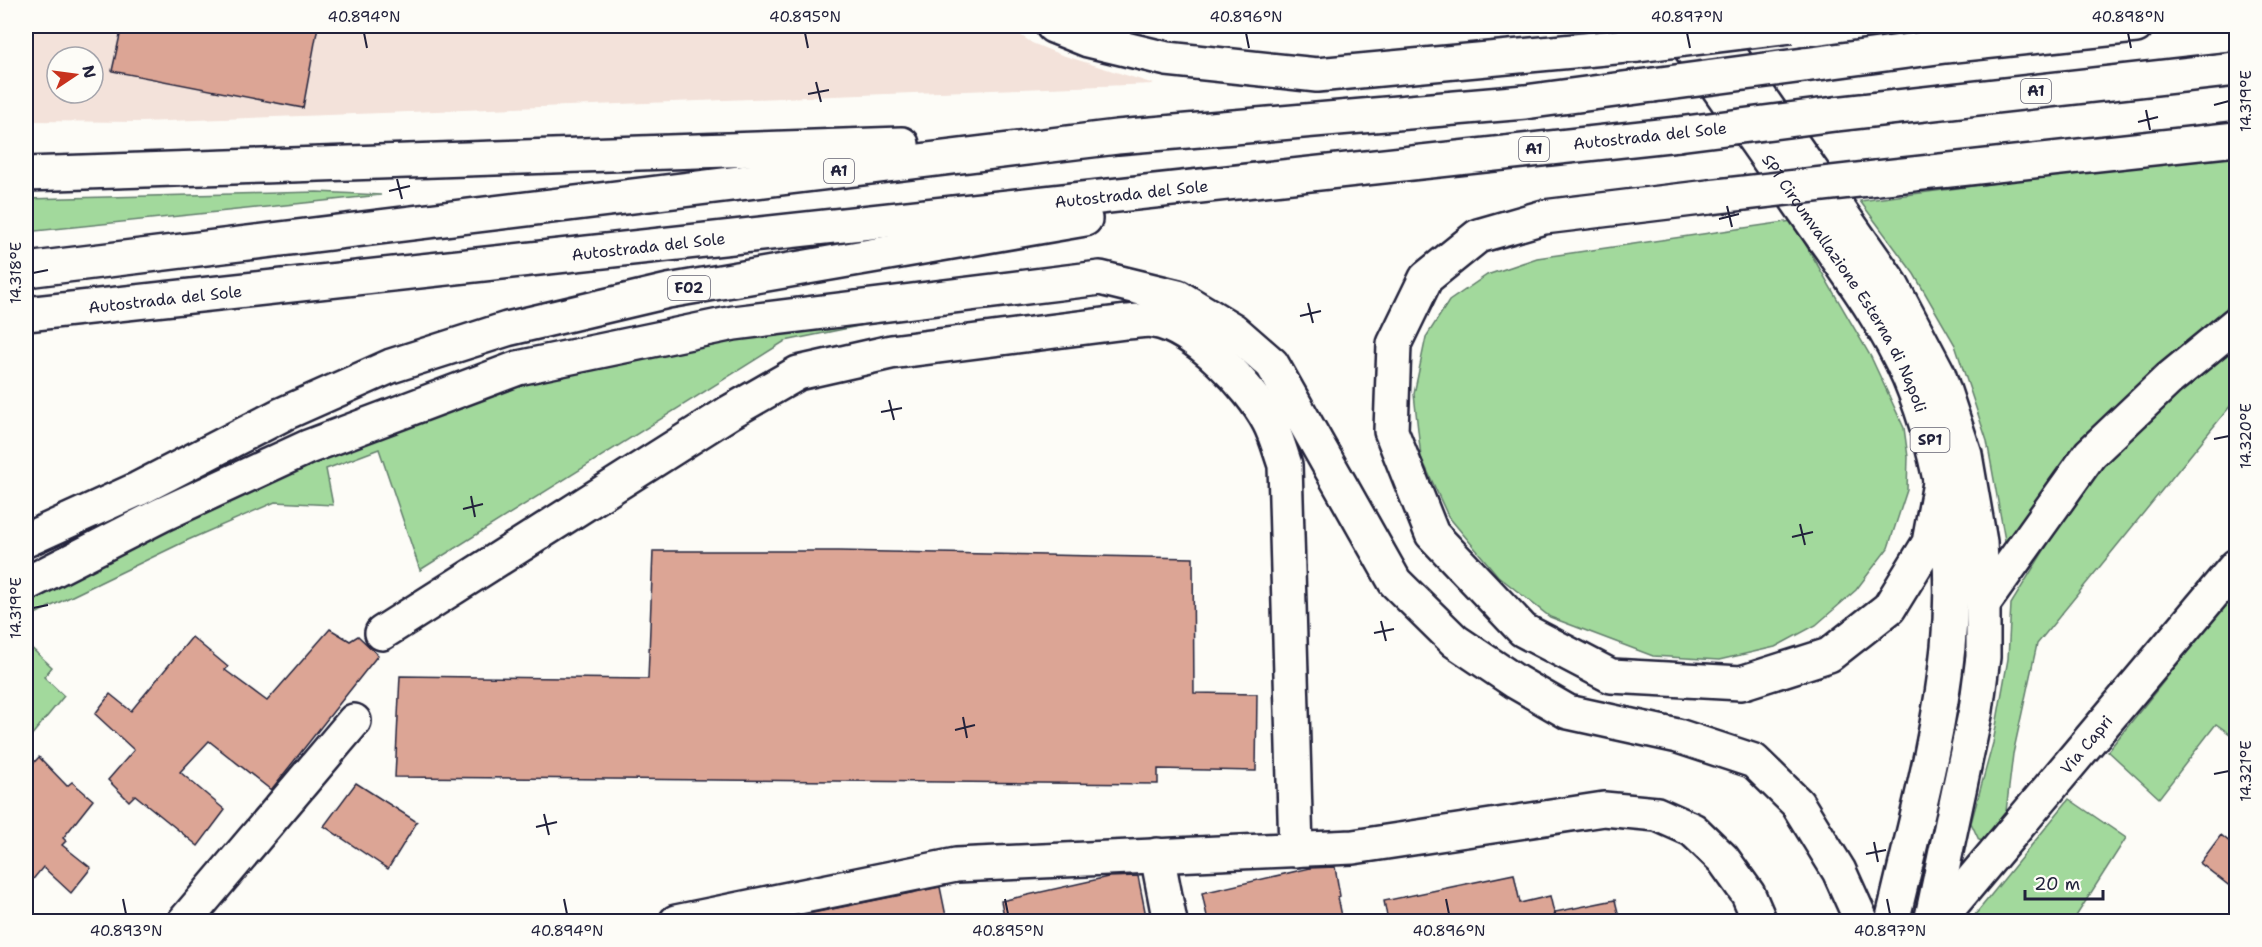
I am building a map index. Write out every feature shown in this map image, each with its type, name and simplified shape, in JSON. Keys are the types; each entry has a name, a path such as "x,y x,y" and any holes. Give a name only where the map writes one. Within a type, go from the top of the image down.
{"main road":[{"path":"1053,26 1088,40 1167,58 1317,75 1638,45 1791,26"},
{"name":"SP1 Circumvallazione Esterna di Napoli","path":"1675,26 1841,263 1887,336 1908,376 1929,434 1940,483 1947,532 1951,590 1948,646 1940,709 1892,921"},
{"name":"SP1 Circumvallazione Esterna di Napoli","path":"1710,26 1891,284 1938,373 1965,455 1980,542 1983,657 1976,710 1931,921"},
{"name":"A1","path":"26,270 1117,137 1525,102 1945,46 2136,26"},
{"name":"Autostrada del Sole","path":"26,314 1678,134 2236,69"},
{"path":"26,174 1117,137"},
{"path":"1940,483 1929,543 1889,608 1829,655 1741,683 1611,676 1523,630 1432,534 1391,431 1394,344 1426,278 1478,236 1544,217 1876,178 2236,140"},
{"name":"F02","path":"26,540 138,489 283,414 391,366 507,329 668,291 1391,164"},
{"path":"26,584 161,515 308,447 518,368 734,323 1100,278 1178,297 1233,330 1272,364 1395,582 1455,640 1516,682 1568,712 1678,736 1754,761 1797,802 1839,871 1862,921"},
{"path":"382,633 691,436 798,373 891,352 1126,322 1153,321 1177,329 1214,354 1230,371 1253,397 1270,423 1285,465 1296,850"},
{"path":"1983,604 2090,453 2169,379 2236,324"},
{"name":"Via Capri","path":"1937,921 2236,566"},
{"path":"184,921 354,722"},
{"path":"676,921 956,865 1353,847 1604,809 1657,814 1693,830 1723,859 1748,894 1760,921"},
{"path":"1157,855 1170,921"}],"shaded area":[{"path":"26,26 1007,26 1032,43 1059,54 1154,84 141,122 26,121"}],"green space":[{"path":"2236,151 2236,315 2006,546 1987,441 1955,345 1914,274 1860,201"},
{"path":"317,192 381,195 26,232 26,199"},
{"path":"1792,221 1871,357 1904,428 1908,457 1907,490 1888,548 1856,590 1816,625 1775,647 1719,660 1653,656 1550,617 1498,576 1448,516 1421,457 1414,394 1426,337 1449,301 1487,275 1537,258"},
{"path":"898,318 785,341 420,570 379,449 326,469 333,505 275,502 188,540 37,613 26,603 26,599 227,494 515,385 683,344"},
{"path":"2236,344 2236,399 2037,644 2013,754 2004,828 1989,842 1979,840 1971,823 1993,743 2008,659 2011,604 2054,534 2107,460 2158,410"},
{"path":"2236,591 2236,726 2230,734 2216,724 2159,798 2108,751"},
{"path":"26,643 52,667 44,677 64,696 26,742"},
{"path":"2069,799 2126,838 2073,921 1970,921"}],"building":[{"path":"122,26 318,26 303,108 112,71"},
{"path":"653,551 839,551 1193,558 1194,693 1257,694 1256,771 1158,769 1158,784 395,777 400,676 648,679"},
{"path":"330,629 350,641 358,636 378,655 271,790 209,741 180,772 225,810 198,846 135,795 129,801 108,780 134,750 95,714 110,694 131,711 192,637 228,667 225,670 267,701"},
{"path":"39,757 67,786 72,782 93,800 63,838 66,841 62,845 91,868 71,893 43,867 26,888 26,771"},
{"path":"356,783 417,822 388,869 324,826"},
{"path":"2221,835 2236,847 2236,891 2200,863"},
{"path":"1335,867 1343,921 1208,921 1202,893 1310,868"},
{"path":"1514,874 1520,903 1550,896 1556,921 1388,921 1384,901"},
{"path":"1138,876 1147,921 1005,921 1001,901 1108,877"},
{"path":"940,887 947,921 809,921 808,914"},
{"path":"1615,900 1620,921 1556,921 1555,912"}]}
